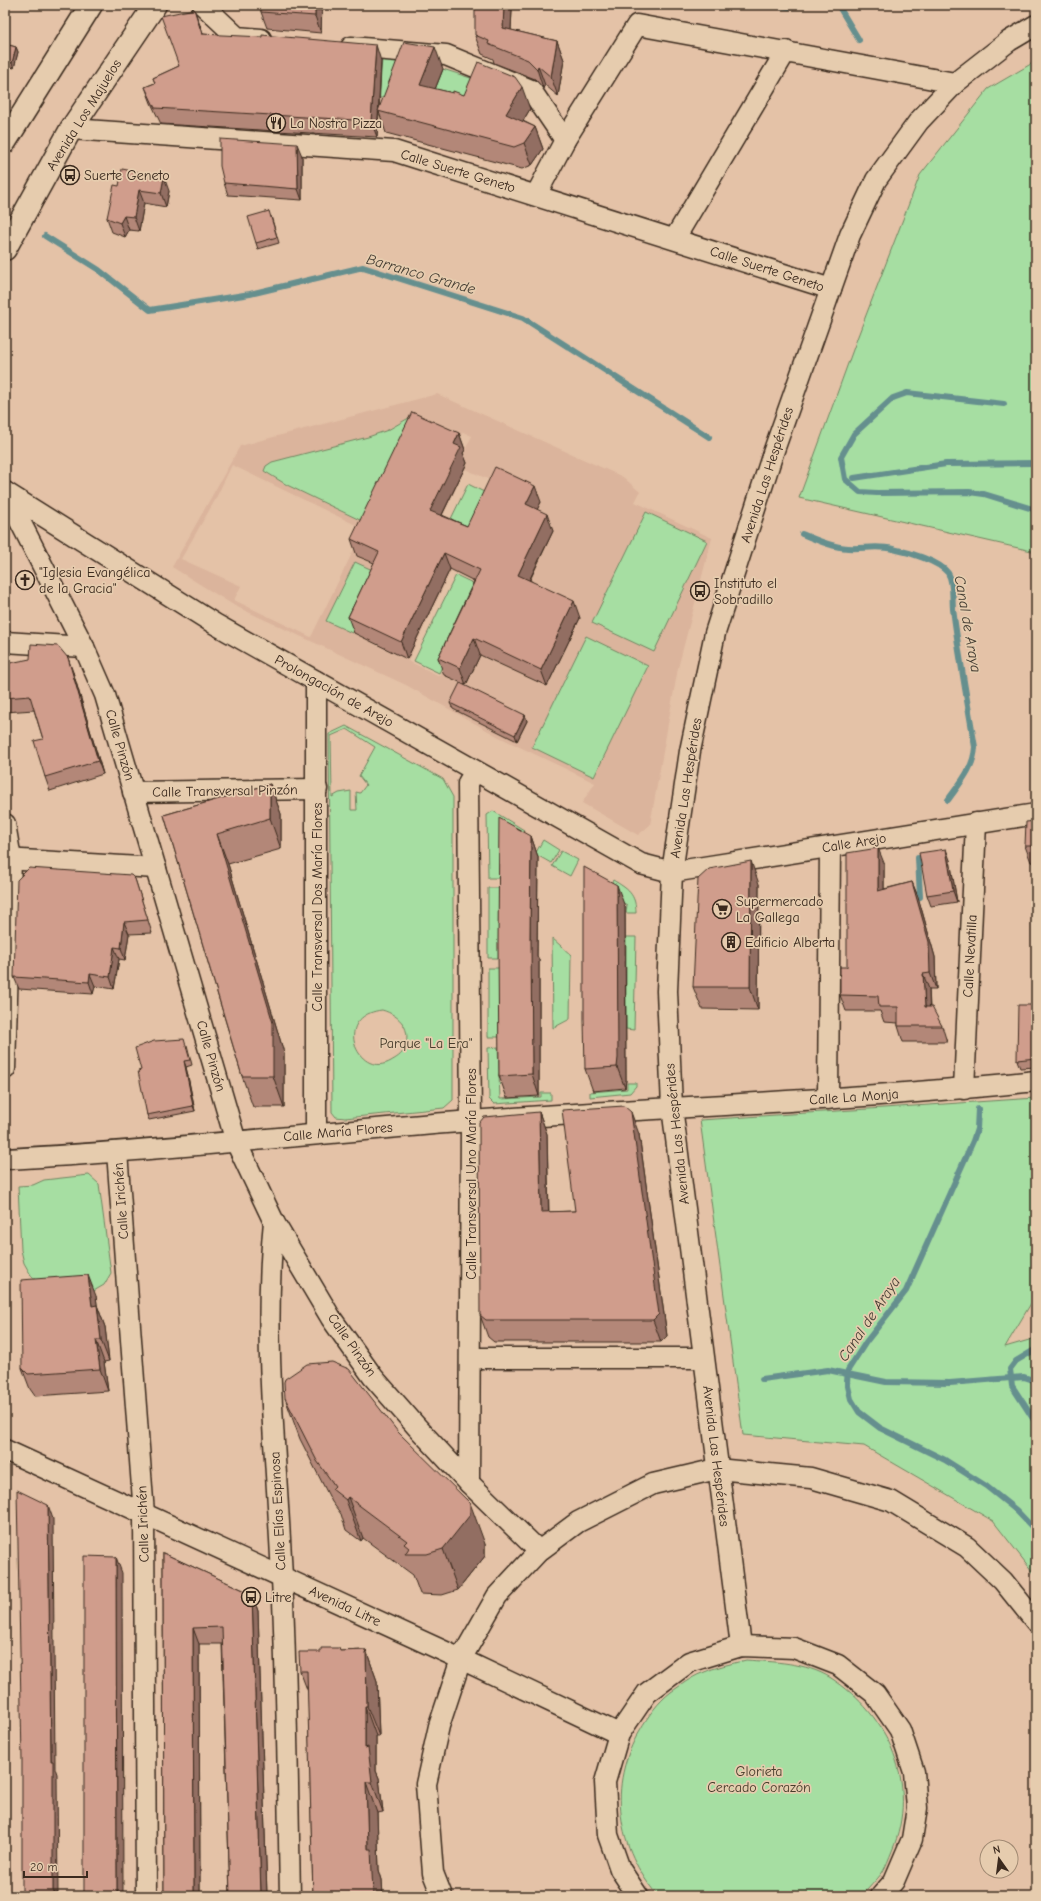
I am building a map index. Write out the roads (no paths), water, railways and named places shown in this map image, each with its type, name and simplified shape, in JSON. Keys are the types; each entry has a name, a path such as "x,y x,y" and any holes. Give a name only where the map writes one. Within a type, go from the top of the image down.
{"street":[{"path":"5,142 91,5"},
{"name":"Avenida Los Majuelos","path":"5,249 71,129 155,5"},
{"path":"203,5 237,37 275,41"},
{"path":"536,195 565,140 637,25 786,51 955,84"},
{"name":"Avenida Las Hespérides","path":"741,1646 717,1470 672,1107 667,990 672,872 690,751 715,633 773,452 850,235 876,180 919,121 955,84 1009,41 1036,25"},
{"path":"330,45 446,55 531,90 565,140"},
{"path":"674,238 786,51"},
{"name":"Calle Suerte Geneto","path":"71,129 394,150 674,238 830,289"},
{"name":"Prolongación de Arejo","path":"5,492 215,624 641,864 672,872"},
{"name":"Calle Pinzón","path":"5,492 84,647 105,695 236,1142 274,1222 331,1318 373,1377 416,1426 470,1483 539,1551"},
{"path":"5,642 84,647"},
{"name":"Calle Transversal Dos María Flores","path":"316,680 316,1133"},
{"name":"Calle Transversal Uno María Flores","path":"470,1483 471,1121 468,783 475,771"},
{"name":"Calle Transversal Pinzón","path":"133,792 317,789"},
{"name":"Calle Arejo","path":"672,872 1036,814"},
{"name":"Calle Nevatilla","path":"964,1089 976,823"},
{"path":"5,824 8,859 5,1069"},
{"path":"828,1099 830,847"},
{"path":"8,859 156,868"},
{"name":"Calle La Monja","path":"672,1107 828,1099 964,1089 1036,1081"},
{"name":"Calle María Flores","path":"5,1159 117,1152 236,1142 316,1133 672,1107"},
{"name":"Calle Irichén","path":"117,1152 144,1514 146,1896"},
{"name":"Calle Elías Espinosa","path":"274,1222 270,1262 279,1381 282,1578 290,1896"},
{"path":"471,1358 703,1358"},
{"path":"350,1378 373,1377"},
{"name":"Avenida Litre","path":"5,1450 460,1659 619,1734"},
{"path":"442,1896 433,1873 426,1784 438,1726 460,1659 497,1596 539,1551 578,1522 654,1484 717,1470 811,1478 891,1501 966,1547 1003,1581 1036,1622"},
{"path":"638,1896 620,1869 608,1835 605,1782 619,1734 647,1693 689,1662 741,1646 794,1648 838,1665 875,1694 900,1730 914,1772 917,1808 912,1839 894,1882 881,1896"}],"waterway":[{"name":"Canal de Araya","path":"773,5 790,7 797,5"},
{"name":"Canal de Araya","path":"838,5 859,40"},
{"name":"Barranco Grande","path":"45,236 99,270 150,310 250,294 363,267 523,318 709,437"},
{"name":"Barranco Grande","path":"1004,404 907,393 893,398 854,434 841,457 845,479 860,492 969,492 984,494 1036,510"},
{"name":"Barranco Grande","path":"854,478 946,464 1036,463"},
{"name":"Canal de Araya","path":"802,534 836,546 854,548 881,547 907,552 931,561 948,573 952,586 955,626 975,747 969,769 948,800"},
{"name":"Canal de Araya","path":"918,858 920,897"},
{"name":"Canal de Araya","path":"978,1109 977,1129 973,1141 906,1291 866,1342 848,1370 847,1382 851,1399 859,1412 880,1428 945,1460 986,1486 1016,1510 1036,1531"},
{"path":"1036,1349 1016,1361 1010,1369 1012,1386 1036,1423"},
{"path":"762,1379 828,1370 886,1382 950,1383 1024,1377 1036,1381"}],"place":[{"name":"La Nostra Pizza","path":"276,123"},
{"name":"Suerte Geneto","path":"70,175"},
{"name":"\"Iglesia Evangélica de la Gracia\"","path":"25,580"},
{"name":"Instituto el Sobradillo","path":"700,591"},
{"name":"Supermercado La Gallega","path":"722,909"},
{"name":"Edificio Alberta","path":"731,942"},
{"name":"Litre","path":"251,1597"}],"park label":[{"name":"Parque \"La Era\"","path":"426,1043"},
{"name":"Glorieta Cercado Corazón","path":"759,1780"}]}
